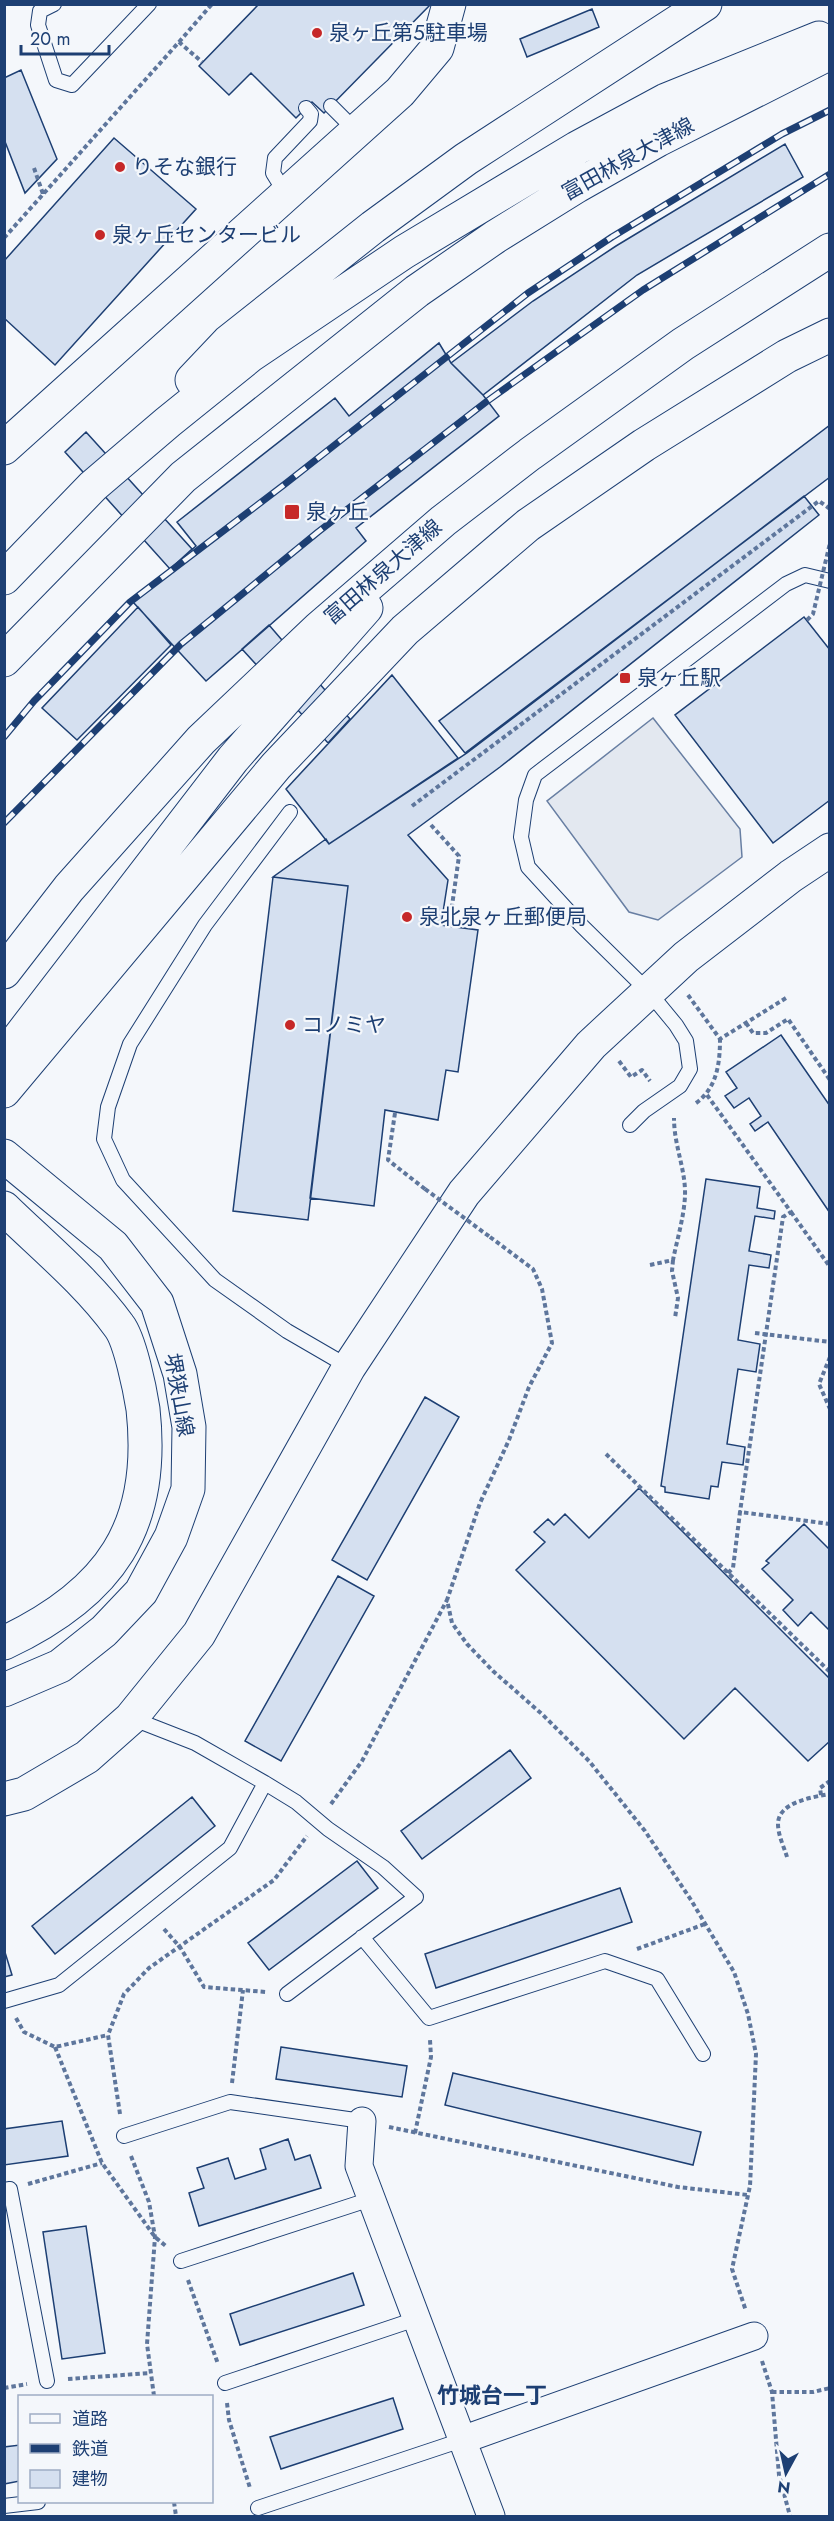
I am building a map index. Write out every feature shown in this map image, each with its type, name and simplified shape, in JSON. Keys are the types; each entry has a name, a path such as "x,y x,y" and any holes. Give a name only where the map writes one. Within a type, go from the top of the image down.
{"main road":[{"path":"4,448 400,92 437,48 449,4"},
{"path":"4,578 228,342 373,227 466,159 705,4"},
{"path":"93,486 251,355 404,252 577,148 666,100 830,35"},
{"name":"富田林泉大津線","path":"4,660 183,477 417,291 495,237 577,186 658,140 830,53"},
{"name":"富田林泉大津線","path":"4,972 69,888 201,740 319,628 443,521 530,454 683,344 830,250"},
{"path":"4,1091 276,766 405,630 528,525 625,458 787,356 830,335"},
{"path":"4,1057 233,759 443,521"},
{"path":"4,1799 24,1794 87,1757 131,1718 199,1634 349,1367 464,1193 591,1045 648,991 712,937 791,876 830,850"},
{"name":"堺狭山線","path":"4,1156 113,1246 157,1304 180,1374 189,1427 188,1489 171,1537 141,1592 104,1631 60,1666 4,1690"},
{"name":"堺狭山線","path":"4,1208 77,1277 121,1328 140,1386 146,1436 145,1473 135,1518 115,1559 80,1596 39,1627 4,1643"}],"street":[{"path":"362,2121 359,2166 491,2517"},
{"path":"462,2440 754,2336"}],"lane":[{"path":"54,4 40,11 38,25 56,80 72,85 149,4"},
{"path":"331,106 356,131"},
{"path":"286,194 273,173 275,158 310,122 311,114 306,108"},
{"path":"630,1125 644,1111 680,1086 690,1069 687,1041 648,991 582,926 528,867 521,837 526,800 535,775 786,584 805,575 830,581"},
{"path":"290,812 205,925 130,1044 108,1107 104,1139 123,1180 215,1280 287,1331 349,1367"},
{"path":"131,1718 195,1743 265,1783 383,1867 416,1897 287,1994"},
{"path":"5,2001 59,1985 230,1848 265,1783"},
{"path":"362,1937 429,2018 605,1961 657,1979 703,2054"},
{"path":"124,2136 230,2102 362,2121"},
{"path":"7,2190 47,2381"},
{"path":"182,2261 371,2199"},
{"path":"225,2383 416,2319"},
{"path":"258,2508 462,2440"},
{"path":"4,2506 30,2503"}],"path":[{"path":"4,238 212,4"},
{"path":"178,42 202,62"},
{"path":"34,168 43,194"},
{"path":"412,806 819,501 830,509"},
{"path":"807,620 813,614 830,543"},
{"path":"431,825 459,856 453,906"},
{"path":"687,994 720,1039 786,998"},
{"path":"746,1023 753,1033 766,1033 788,1019 830,1080"},
{"path":"617,1059 631,1077 642,1070 650,1081"},
{"path":"707,1095 829,1265"},
{"path":"154,2395 147,2344 155,2237 149,2202 124,2136 108,2035 124,1994 149,1968 274,1880 362,1761 447,1599 480,1503 530,1387 552,1343 542,1289 533,1269 388,1160 395,1113"},
{"path":"674,1118 678,1159 684,1174 685,1197 672,1271 678,1298 675,1318"},
{"path":"729,1573 733,1568 783,1217 791,1212"},
{"path":"650,1265 673,1260"},
{"path":"755,1332 830,1342"},
{"path":"830,1357 819,1384 830,1409"},
{"path":"606,1454 830,1672"},
{"path":"740,1512 830,1524"},
{"path":"447,1599 452,1623 467,1644 589,1761 645,1832 734,1972 748,2014 756,2054 748,2195 732,2269 772,2392 779,2475 790,2516 784,2517"},
{"path":"821,1795 820,1788 830,1781"},
{"path":"787,1857 780,1835 779,1817 785,1808 830,1794"},
{"path":"605,1961 705,1924"},
{"path":"180,1947 204,1987 287,1994"},
{"path":"230,2102 243,1990"},
{"path":"5,2001 24,2032 55,2047 108,2035"},
{"path":"415,2133 431,2057 429,2018"},
{"path":"362,2121 678,2187 748,2195"},
{"path":"7,2190 102,2163"},
{"path":"4,2388 47,2381 150,2373"},
{"path":"772,2392 813,2392 830,2388"}],"shaded area":[{"path":"653,718 740,829 742,857 658,920 629,912 547,801"}],"building":[{"name":"泉ヶ丘第5駐車場","path":"259,4 431,4 324,113 312,102 296,118 251,73 229,95 199,66"},
{"path":"592,9 599,27 527,57 520,39"},
{"path":"21,70 57,159 25,193 4,139 4,78"},
{"name":"泉ヶ丘センタービル","path":"114,138 196,209 55,365 4,318 4,261"},
{"path":"785,144 803,177 637,275 483,395 451,363 533,301 616,246"},
{"path":"439,343 451,363 483,395 499,416 356,528 366,541 206,681 133,602 196,546 177,522 335,398 349,416"},
{"path":"830,425 830,477 465,753 439,721"},
{"path":"86,432 192,549 170,569 65,452"},
{"path":"804,496 819,515 500,767 408,835 448,880 441,925 478,930 458,1072 446,1070 438,1120 385,1110 374,1206 310,1198 348,886 273,877 326,839 329,844 467,753"},
{"path":"138,607 171,645 77,740 42,708"},
{"path":"804,617 830,650 830,800 773,843 675,715"},
{"path":"269,625 350,719 328,743 242,649"},
{"path":"392,675 458,758 329,844 286,789"},
{"path":"273,877 348,886 308,1220 233,1211"},
{"path":"781,1035 830,1106 830,1213 768,1122 755,1131 750,1124 761,1116 749,1098 734,1108 725,1096 737,1088 726,1072"},
{"path":"706,1179 760,1187 757,1208 775,1211 774,1219 755,1216 749,1251 771,1255 769,1268 749,1265 738,1340 760,1344 756,1372 738,1369 727,1444 745,1447 743,1465 722,1462 718,1487 711,1486 709,1499 665,1492 665,1487 661,1486"},
{"path":"425,1397 459,1417 367,1580 332,1560"},
{"path":"639,1488 830,1679 830,1741 808,1761 735,1688 684,1739 516,1570 545,1542 534,1532 548,1519 554,1525 565,1514 589,1538"},
{"path":"804,1524 830,1550 830,1631 811,1612 798,1626 783,1610 793,1600 762,1569 769,1563 766,1561"},
{"path":"338,1576 374,1596 281,1761 245,1741"},
{"path":"510,1750 531,1778 422,1859 401,1831"},
{"path":"192,1797 215,1826 55,1954 32,1926"},
{"path":"357,1861 378,1888 269,1970 248,1943"},
{"path":"620,1888 632,1922 436,1988 425,1954"},
{"path":"4,1949 12,1975 4,1977"},
{"path":"281,2047 407,2066 402,2097 276,2079"},
{"path":"453,2073 701,2132 693,2165 445,2105"},
{"path":"62,2121 68,2156 4,2165 4,2129"},
{"path":"288,2139 295,2160 310,2155 321,2188 199,2226 189,2193 204,2188 197,2168 228,2158 235,2179 266,2169 260,2149"},
{"path":"86,2226 105,2353 62,2359 43,2232"},
{"path":"353,2273 364,2305 240,2345 230,2314"},
{"path":"393,2398 403,2429 281,2469 270,2437"},
{"path":"18,2445 18,2481 4,2484 4,2447"}],"railway":[{"path":"4,737 34,701 130,602 285,484 528,293 612,237 782,134 830,110"},
{"path":"4,823 181,644 318,532 486,402 643,290 830,174"}],"place":[{"name":"泉ヶ丘第5駐車場","path":"317,33"},
{"name":"りそな銀行","path":"120,167"},
{"name":"泉ヶ丘センタービル","path":"100,235"},
{"name":"泉ヶ丘","path":"292,512"},
{"name":"泉ヶ丘駅","path":"625,678"},
{"name":"泉北泉ヶ丘郵便局","path":"407,917"},
{"name":"コノミヤ","path":"290,1025"}],"district":[{"name":"竹城台一丁","path":"492,2395"}]}
